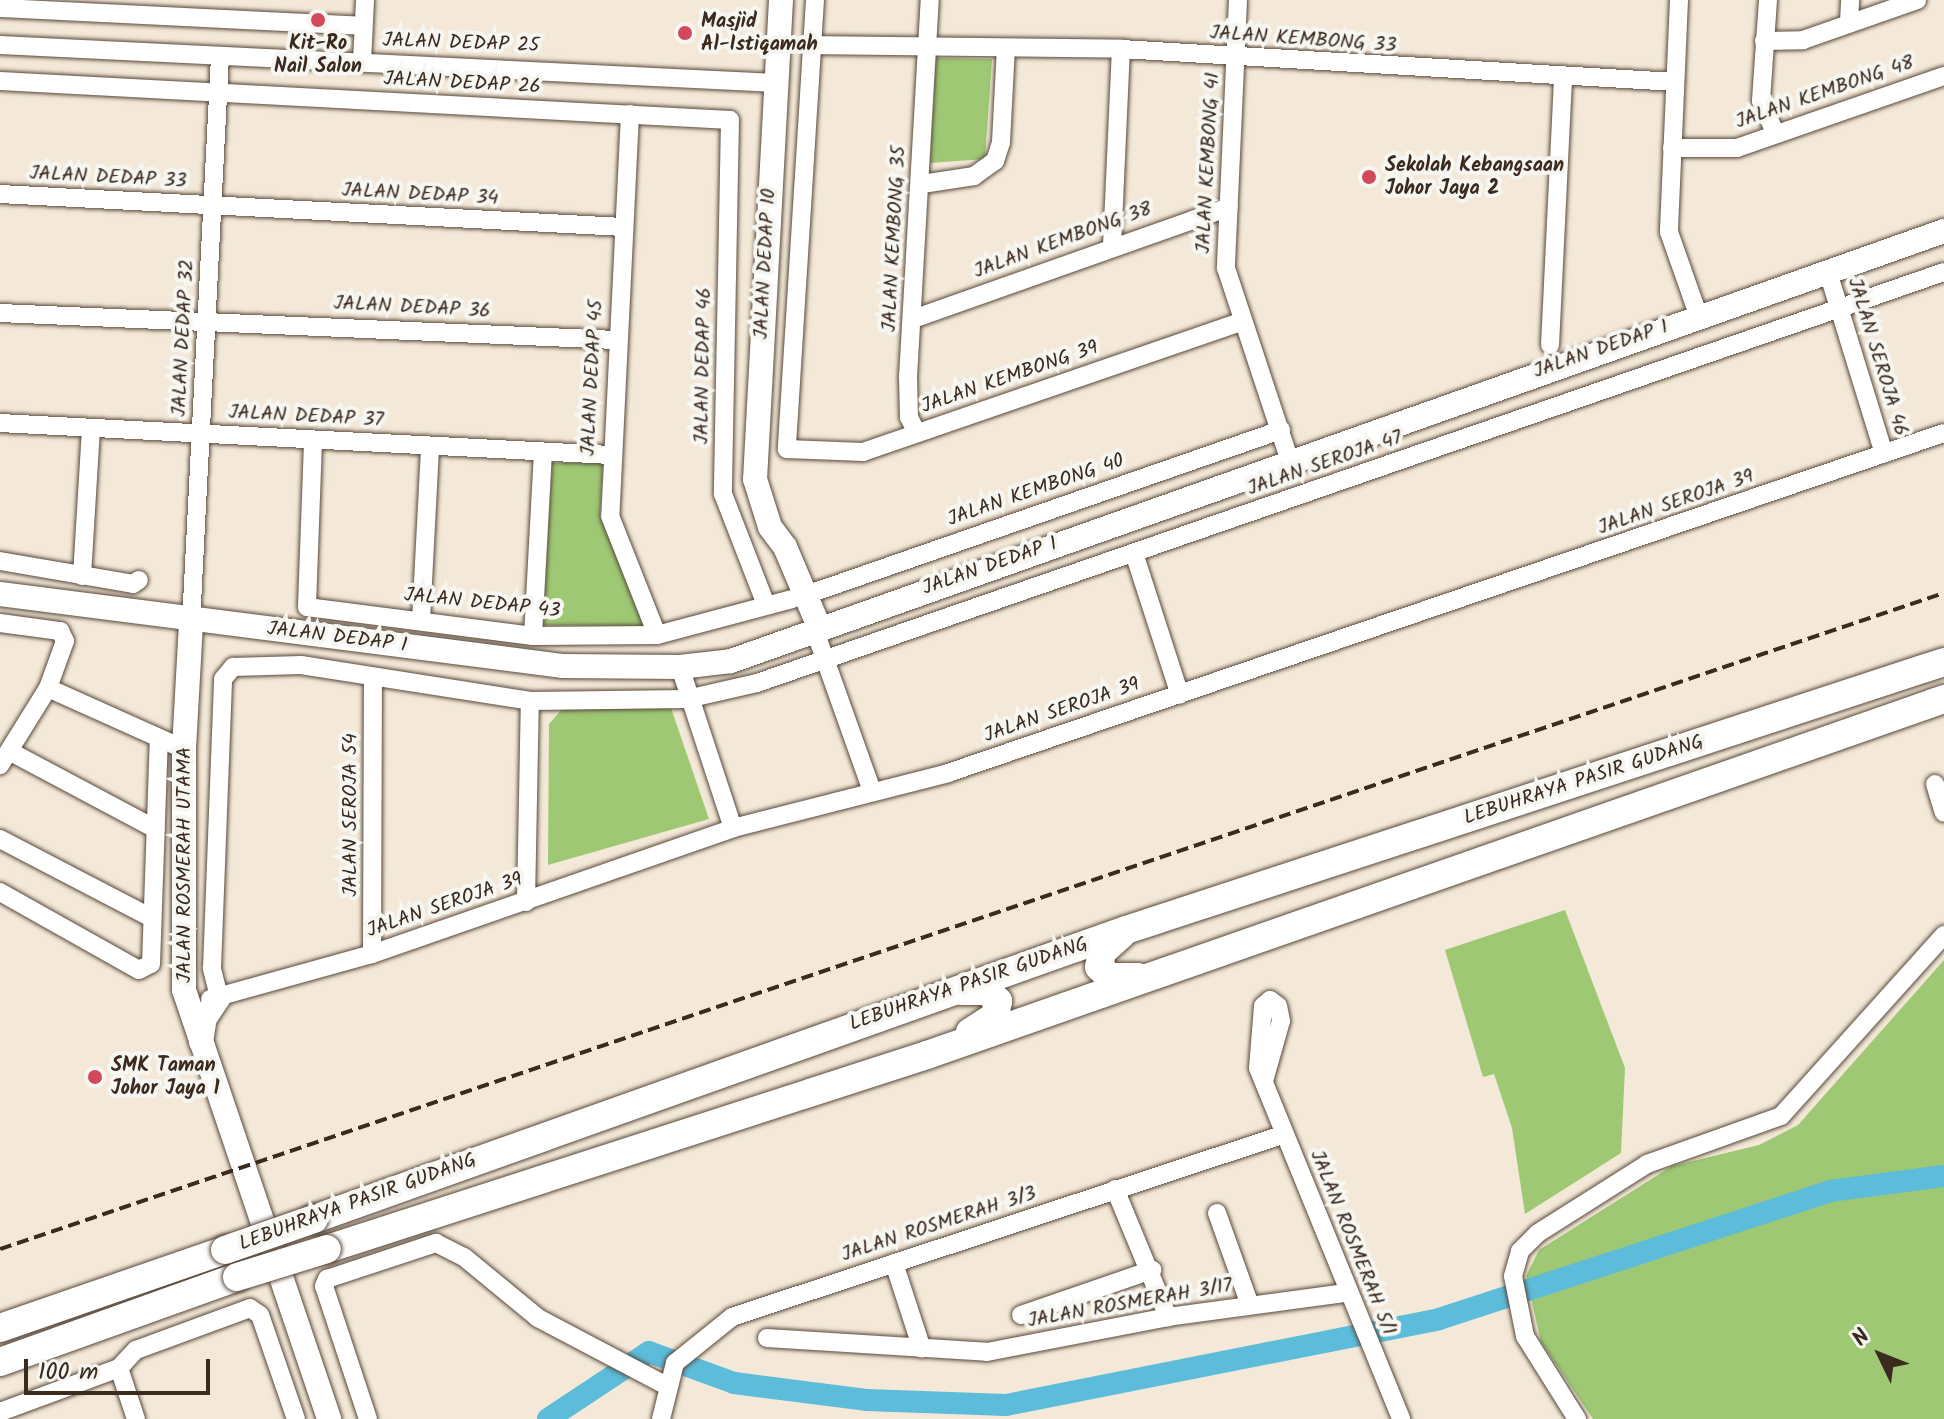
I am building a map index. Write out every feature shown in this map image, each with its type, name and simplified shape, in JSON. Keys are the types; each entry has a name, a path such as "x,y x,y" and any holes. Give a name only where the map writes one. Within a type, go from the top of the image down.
{"highway":[{"name":"LEBUHRAYA PASIR GUDANG","path":"0,1328 1126,930 1944,662"},
{"name":"LEBUHRAYA PASIR GUDANG","path":"0,1362 237,1277 927,1055 1944,699"},
{"path":"1126,930 1102,952 1103,973 1155,976"},
{"path":"927,1055 986,1023 999,1008 987,991 948,992"}],"main road":[{"name":"JALAN DEDAP 10","path":"781,0 755,479 770,527 773,553 799,597 814,631"},
{"name":"JALAN DEDAP 1","path":"0,594 191,623 563,666 680,667 731,661 1944,231"},
{"name":"JALAN ROSMERAH UTAMA","path":"191,623 184,749 182,967 187,1006 329,1419"},
{"path":"201,1046 205,1018 219,997"}],"street":[{"path":"362,62 365,0"},
{"path":"813,45 815,0"},
{"name":"JALAN KEMBONG 35","path":"917,433 909,417 930,0"},
{"name":"JALAN KEMBONG 41","path":"1238,0 1226,268 1290,462"},
{"path":"1679,0 1669,232 1699,317"},
{"path":"1768,0 1761,101 1775,132"},
{"path":"1849,22 1850,0"},
{"path":"1764,41 1803,40 1917,0"},
{"path":"0,8 363,26"},
{"name":"JALAN DEDAP 25","path":"0,45 776,83"},
{"name":"JALAN KEMBONG 33","path":"813,45 1121,49 1563,78 1675,82"},
{"name":"JALAN KEMBONG 39","path":"813,45 787,449 863,452 1243,321"},
{"path":"922,184 974,176 995,161 1001,142 1006,48"},
{"path":"1112,246 1121,49"},
{"name":"JALAN DEDAP 32","path":"191,623 220,56"},
{"name":"JALAN KEMBONG 48","path":"1672,148 1737,148 1775,132 1944,76"},
{"path":"1550,345 1563,78"},
{"name":"JALAN DEDAP 26","path":"0,81 730,120"},
{"name":"JALAN DEDAP 45","path":"630,114 615,340 610,516 657,635"},
{"name":"JALAN DEDAP 46","path":"730,120 723,494 766,605"},
{"name":"JALAN DEDAP 33","path":"0,194 213,207"},
{"name":"JALAN DEDAP 34","path":"213,207 624,227"},
{"name":"JALAN KEMBONG 38","path":"913,319 1229,207"},
{"name":"JALAN SEROJA 46","path":"1828,272 1884,454"},
{"name":"JALAN SEROJA 47","path":"219,997 212,968 223,679 233,667 301,665 530,701 687,699 825,661 1944,272"},
{"name":"JALAN DEDAP 36","path":"0,313 207,319 615,340"},
{"name":"JALAN DEDAP 37","path":"0,423 313,442 610,455"},
{"path":"82,576 91,428"},
{"name":"JALAN KEMBONG 40","path":"799,597 1281,430"},
{"name":"JALAN SEROJA 39","path":"187,1006 372,954 733,828 948,773 1944,433"},
{"name":"JALAN DEDAP 43","path":"313,442 307,607 533,636 657,635 799,597"},
{"path":"421,620 430,446"},
{"path":"533,636 543,452"},
{"path":"1134,553 1180,695"},
{"path":"0,561 133,584 139,580"},
{"path":"0,623 60,631 64,653 48,688 4,758 156,829"},
{"path":"814,631 872,791"},
{"path":"680,667 687,699 733,828"},
{"name":"JALAN SEROJA 54","path":"372,954 373,677"},
{"path":"48,688 184,749"},
{"path":"526,902 530,701"},
{"path":"0,892 139,970 151,964 159,739"},
{"path":"1935,784 1944,813"},
{"path":"0,839 152,918"},
{"path":"1577,1419 1525,1336 1513,1276 1520,1251 1538,1233 1647,1164 1781,1116 1944,935"},
{"name":"JALAN ROSMERAH 5/1","path":"1264,1081 1346,1293 1401,1419"},
{"name":"JALAN ROSMERAH 3/3","path":"661,1419 667,1386 681,1357 732,1317 1285,1134"},
{"path":"1115,1189 1152,1270 1168,1317"},
{"path":"1217,1213 1250,1305"},
{"path":"368,1419 324,1286 334,1273 443,1243 538,1318 667,1386"},
{"path":"894,1263 922,1349"},
{"path":"1021,1315 1152,1270"},
{"name":"JALAN ROSMERAH 3/17","path":"767,1338 987,1352 1168,1317 1346,1293"},
{"path":"0,1412 119,1368 136,1350 250,1308 260,1315 296,1419"},
{"path":"119,1368 136,1419"}],"green space":[{"path":"936,58 992,59 985,159 930,163"},
{"path":"552,463 603,463 600,512 643,626 543,625"},
{"path":"563,708 671,708 709,819 548,865 549,724"},
{"path":"1565,910 1625,1068 1621,1153 1525,1214 1512,1128 1494,1074 1483,1077 1445,950"},
{"path":"1944,960 1944,1419 1593,1419 1541,1342 1526,1276 1539,1250 1672,1166 1759,1145 1798,1125"}],"waterway":[{"path":"548,1419 649,1352 734,1383 866,1400 1006,1405 1439,1319 1830,1191 1944,1176"}],"railway":[{"path":"0,1249 1944,593"}],"place":[{"name":"Kit-Ro Nail Salon","path":"318,20"},
{"name":"Masjid Al-Istiqamah","path":"685,33"},
{"name":"Sekolah Kebangsaan Johor Jaya 2","path":"1369,177"},
{"name":"SMK Taman Johor Jaya 1","path":"95,1077"}]}
